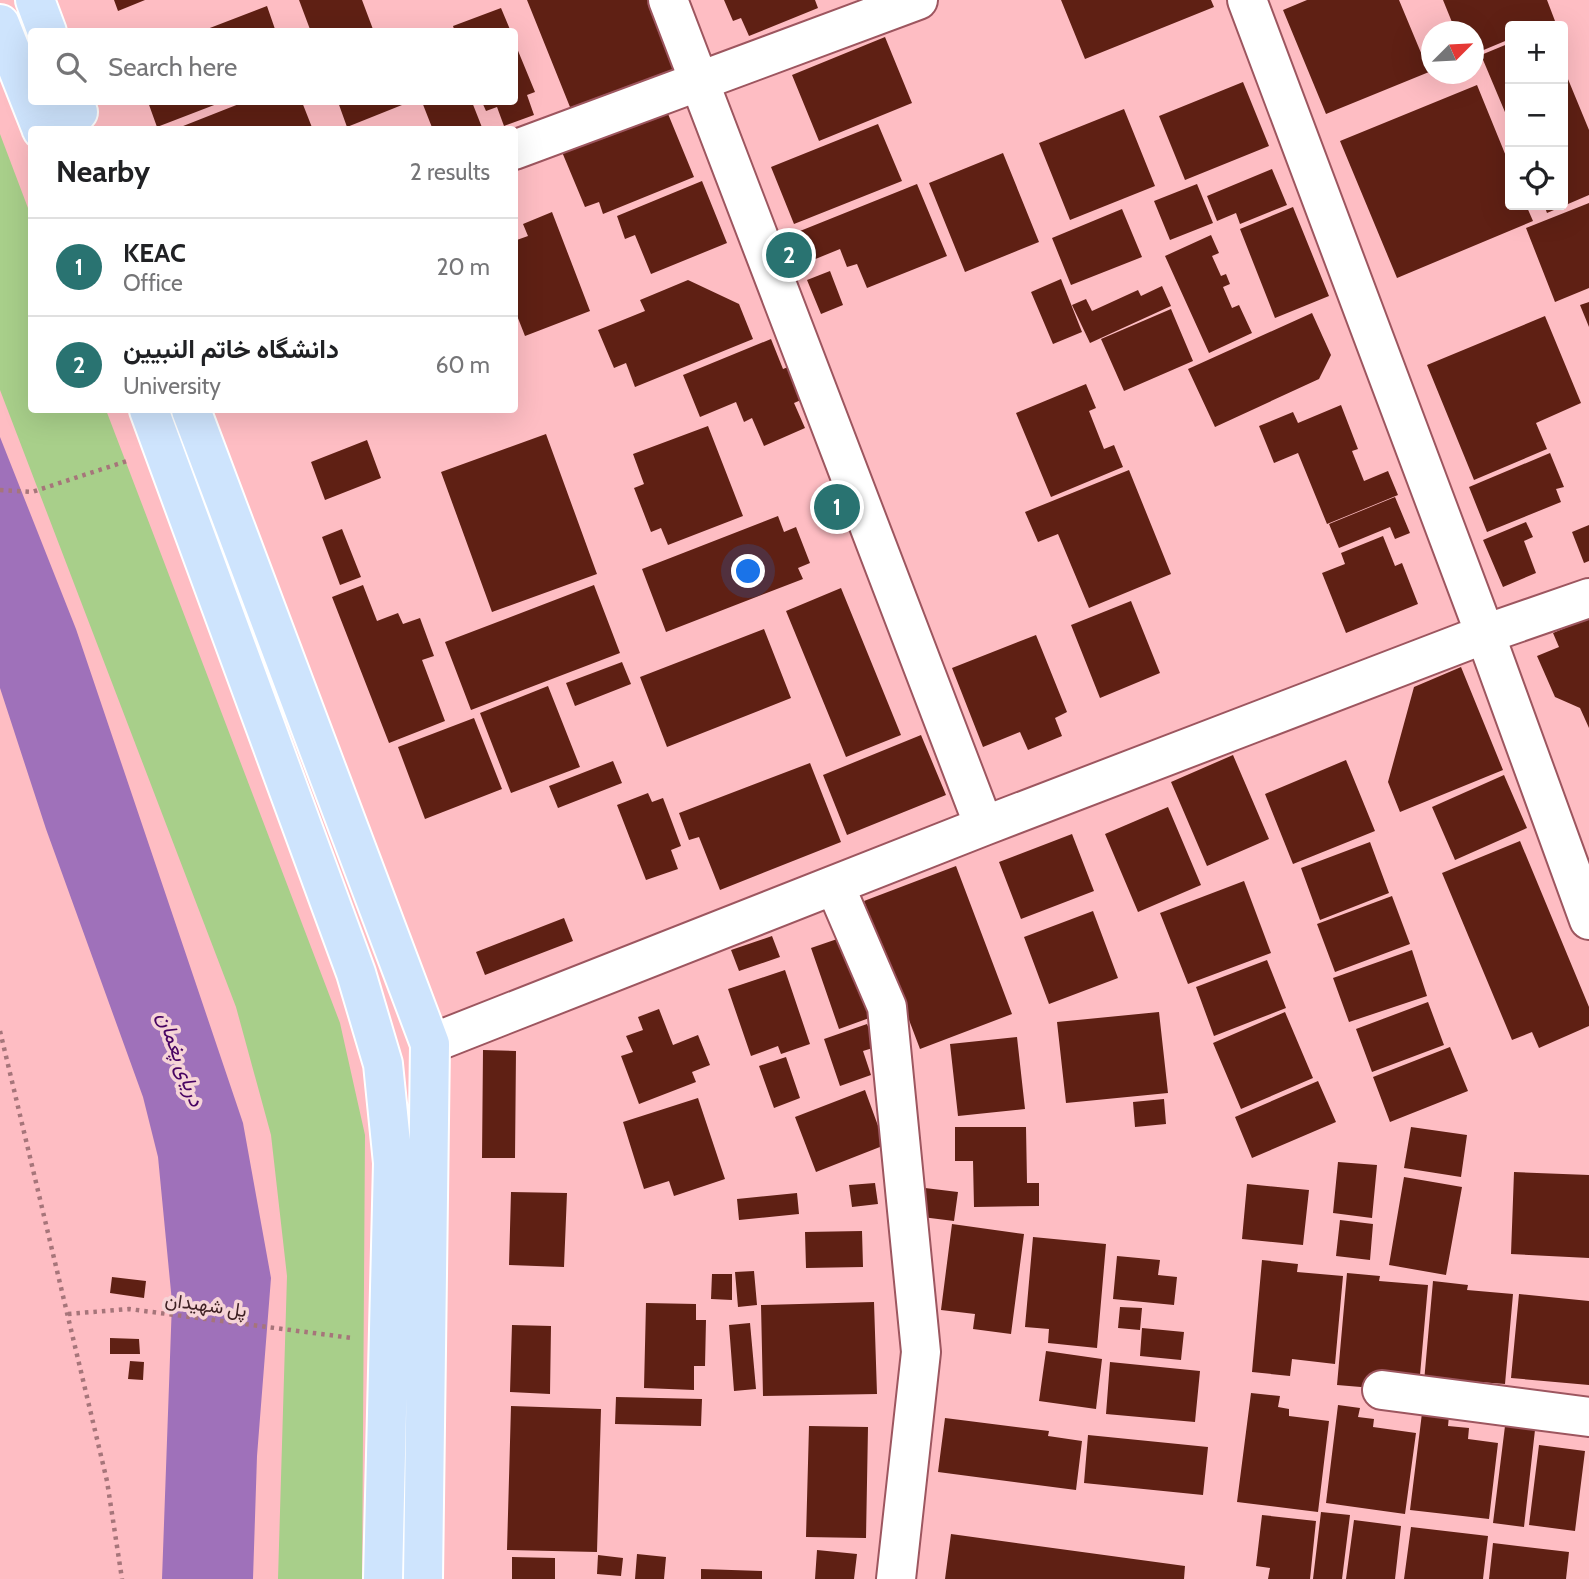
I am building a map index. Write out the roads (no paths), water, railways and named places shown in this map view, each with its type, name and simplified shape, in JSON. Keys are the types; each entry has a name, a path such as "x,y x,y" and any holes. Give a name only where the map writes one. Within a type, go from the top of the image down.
{"main road":[{"path":"35,0 46,28"},
{"path":"0,24 28,96"},
{"path":"32,105 40,126"},
{"path":"49,126 79,114"},
{"path":"150,413 356,972 383,1063 393,1163 383,1579"},
{"path":"192,413 430,1044 423,1579"}],"street":[{"path":"668,0 984,826"},
{"path":"518,148 918,0"},
{"path":"1247,0 1485,634 1589,920"},
{"path":"430,1044 984,826 1485,634 1589,598"},
{"path":"835,886 887,1007 921,1352 896,1579"},
{"path":"1382,1390 1589,1417"}],"water":[{"name":"دریای پغمان","path":"0,437 76,629 243,1123 271,1278 257,1456 253,1579 162,1579 172,1302 158,1157 143,1097 46,829 0,688"}],"place":[{"name":"دانشگاه خاتم النبیین","path":"789,255"},
{"name":"KEAC","path":"837,507"}]}
